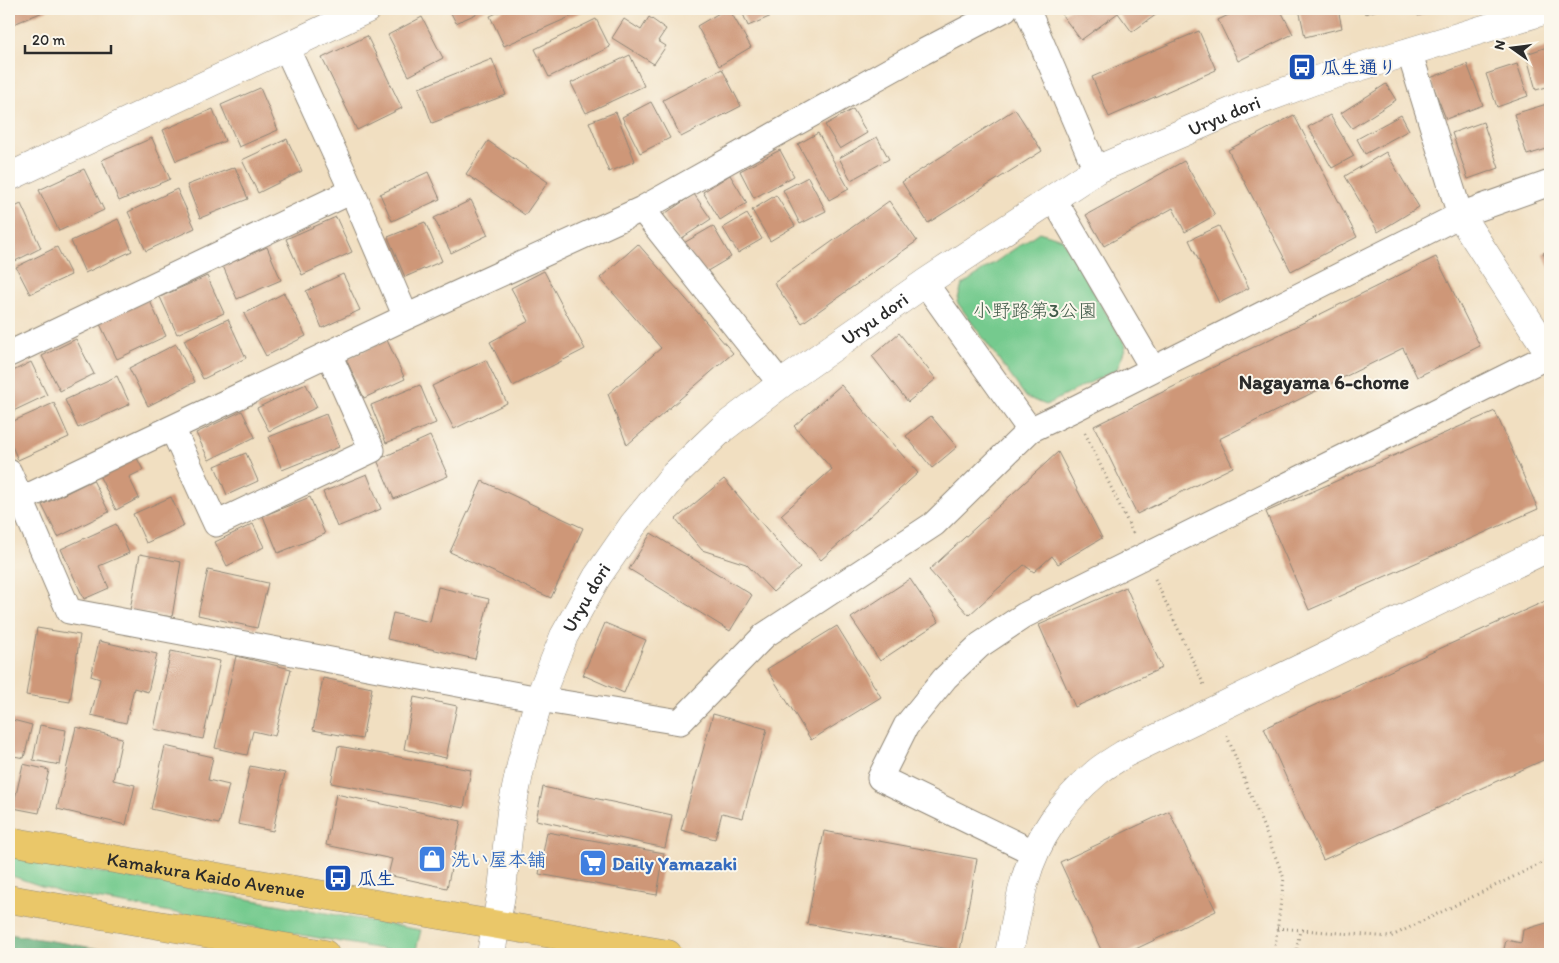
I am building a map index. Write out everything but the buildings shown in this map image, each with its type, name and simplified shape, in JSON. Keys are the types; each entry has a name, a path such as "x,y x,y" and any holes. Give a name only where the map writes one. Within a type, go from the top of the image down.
{"main road":[{"name":"Kamakura Kaido Avenue","path":"9,841 668,954"},
{"path":"9,900 325,954"}],"street":[{"path":"9,177 367,9"},
{"path":"20,500 406,317 642,209 923,52 1005,9"},
{"path":"1027,9 1096,170"},
{"name":"Uryu dori","path":"491,954 502,889 510,812 539,699 564,636 597,577 633,525 675,474 722,429 781,384 925,283 1096,170 1240,108 1313,81 1550,9"},
{"path":"286,47 352,191 406,317"},
{"path":"1035,853 880,778 906,726 945,678 980,645 1025,615 1550,354 1460,215 1409,51"},
{"path":"9,472 69,611 539,699 680,722 765,635 934,524 1030,430 1460,215 1550,183"},
{"path":"9,354 352,191"},
{"path":"1053,198 1153,369"},
{"path":"642,209 781,384"},
{"path":"925,283 1030,430"},
{"path":"172,428 216,524 372,450 329,354"},
{"path":"1009,954 1025,878 1035,853 1050,825 1074,794 1097,772 1124,754 1216,711 1550,547"}],"path":[{"path":"1074,409 1216,711 1284,878 1274,954"},
{"path":"1278,928 1390,937 1550,859"},
{"path":"1296,954 1300,930"}],"green space":[{"name":"小野路第3公園","path":"1039,232 1062,239 1126,346 1117,369 1046,405 1026,397 957,302 962,285"},
{"path":"9,856 421,930 415,954 410,954 62,893 9,875"},
{"path":"9,934 130,954 9,954"}],"place":[{"name":"瓜生通り","path":"1302,67"},
{"name":"洗い屋本舗","path":"432,859"},
{"name":"Daily Yamazaki","path":"593,863"},
{"name":"瓜生","path":"338,878"}],"district":[{"name":"Nagayama 6-chome","path":"1324,382"}]}
